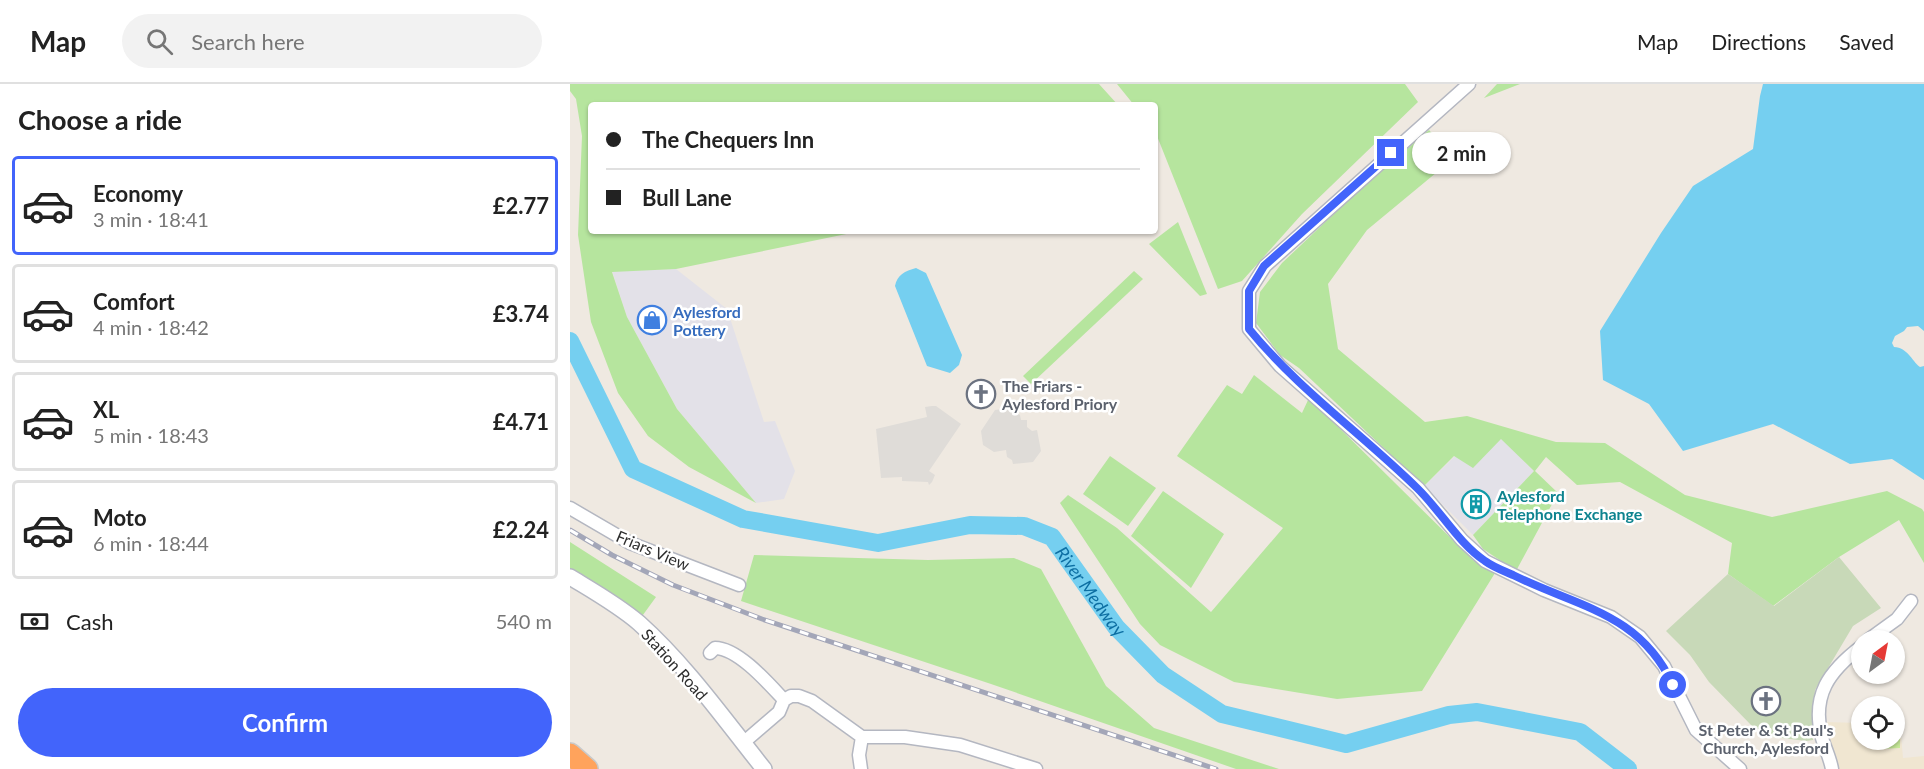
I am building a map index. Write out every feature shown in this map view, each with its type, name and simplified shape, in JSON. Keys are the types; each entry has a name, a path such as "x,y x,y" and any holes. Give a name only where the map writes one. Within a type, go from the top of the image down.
{"highway":[{"path":"570,754 587,769"}],"street":[{"path":"1468,84 1264,266 1249,291 1249,329 1280,366 1418,488 1462,540 1485,561 1544,590 1611,617 1640,637 1664,666 1696,730 1740,769"},
{"name":"Friars View","path":"570,508 630,543 739,585"},
{"name":"Station Road","path":"570,577 621,609 664,647 764,769"},
{"path":"1882,630 1897,619 1911,601"},
{"path":"710,653 715,648 725,650 757,671 784,700"},
{"path":"1832,769 1822,738 1819,718 1820,699 1830,676 1851,654"},
{"path":"742,742 779,712 784,700 790,696 799,696 813,701 862,737 905,737 960,745 1036,769"},
{"path":"861,769 862,737"}],"shaded area":[{"path":"676,269 727,309 764,422 775,421 795,471 784,499 756,503 677,409 627,317 612,271"},
{"path":"936,406 961,424 929,471 935,475 932,482 929,485 928,482 902,481 902,477 881,478 876,429 927,417 925,407"},
{"path":"1010,408 1020,415 1021,420 1027,420 1027,427 1032,431 1037,430 1041,451 1033,462 1013,464 1012,460 1007,457 1006,450 994,452 983,445 981,431 995,410"},
{"path":"1502,439 1534,471 1473,535 1424,486 1455,456"},
{"path":"1824,722 1851,723 1851,750 1902,750 1903,758 1924,756 1924,769 1836,769"}],"green space":[{"path":"570,84 1099,84 1115,102 588,102 588,234 846,234 676,269 612,272 627,317 677,409 756,503 689,467 648,436 618,393 591,322 578,235 582,136 576,99 570,91"},
{"path":"1117,84 1405,84 1418,102 1302,214 1242,281 1218,289 1158,139 1158,102 1132,102"},
{"path":"1497,84 1520,84 1484,98"},
{"path":"1429,130 1454,158 1367,230 1328,284 1338,349 1425,422 1467,416 1556,442 1605,443 1685,495 1772,517 1887,491 1924,512 1924,563 1899,520 1839,557 1773,606 1728,574 1732,543 1620,482 1577,485 1546,457 1535,471 1558,493 1516,571 1483,549 1473,535 1534,471 1501,439 1473,468 1454,456 1424,486 1299,368 1280,355 1256,323 1260,292 1282,263 1356,193"},
{"path":"1178,222 1207,294 1200,296 1149,244"},
{"path":"1134,271 1143,279 1031,384 1023,376"},
{"path":"1254,375 1302,413 1309,398 1473,560 1495,573 1422,691 1337,699 1234,682 1160,645 1140,624 1060,503 1068,495 1117,528 1211,612 1283,528 1177,456 1227,385 1242,394"},
{"path":"1110,456 1156,488 1128,526 1083,494"},
{"path":"1163,491 1224,534 1191,588 1131,536"},
{"path":"570,542 656,597 640,619 570,568"},
{"path":"754,555 928,560 1014,558 1041,569 1106,686 1154,728 1279,769 1236,769 741,601"},
{"path":"1839,557 1881,608 1853,626 1815,690 1813,740 1773,737 1752,726 1709,682 1690,655 1666,631 1728,574 1774,606"}],"water":[{"path":"1763,84 1924,84 1924,331 1918,326 1907,327 1895,336 1892,343 1894,347 1906,352 1920,367 1924,366 1924,480 1892,459 1850,464 1773,424 1683,451 1649,404 1603,380 1600,331 1693,186 1753,149"},
{"path":"916,268 926,273 962,355 959,365 950,373 927,366 895,286 902,274"}],"waterway":[{"name":"River Medway","path":"570,341 633,469 743,519 878,543 970,525 1024,526 1052,537 1116,627 1163,675 1222,714 1346,744 1449,715 1477,712 1580,732 1628,769"}],"railway":[{"path":"570,530 612,555 673,585 762,619 1216,769"}],"place":[{"name":"Aylesford Pottery","path":"652,320"},
{"name":"The Friars - Aylesford Priory","path":"981,394"},
{"name":"Aylesford Telephone Exchange","path":"1476,504"},
{"name":"St Peter & St Paul's Church, Aylesford","path":"1766,701"}],"route":[{"path":"1391,153 1264,266 1249,291 1249,329 1280,366 1418,488 1462,540 1485,561 1544,590 1611,617 1647,644 1664,666 1673,685"}]}
